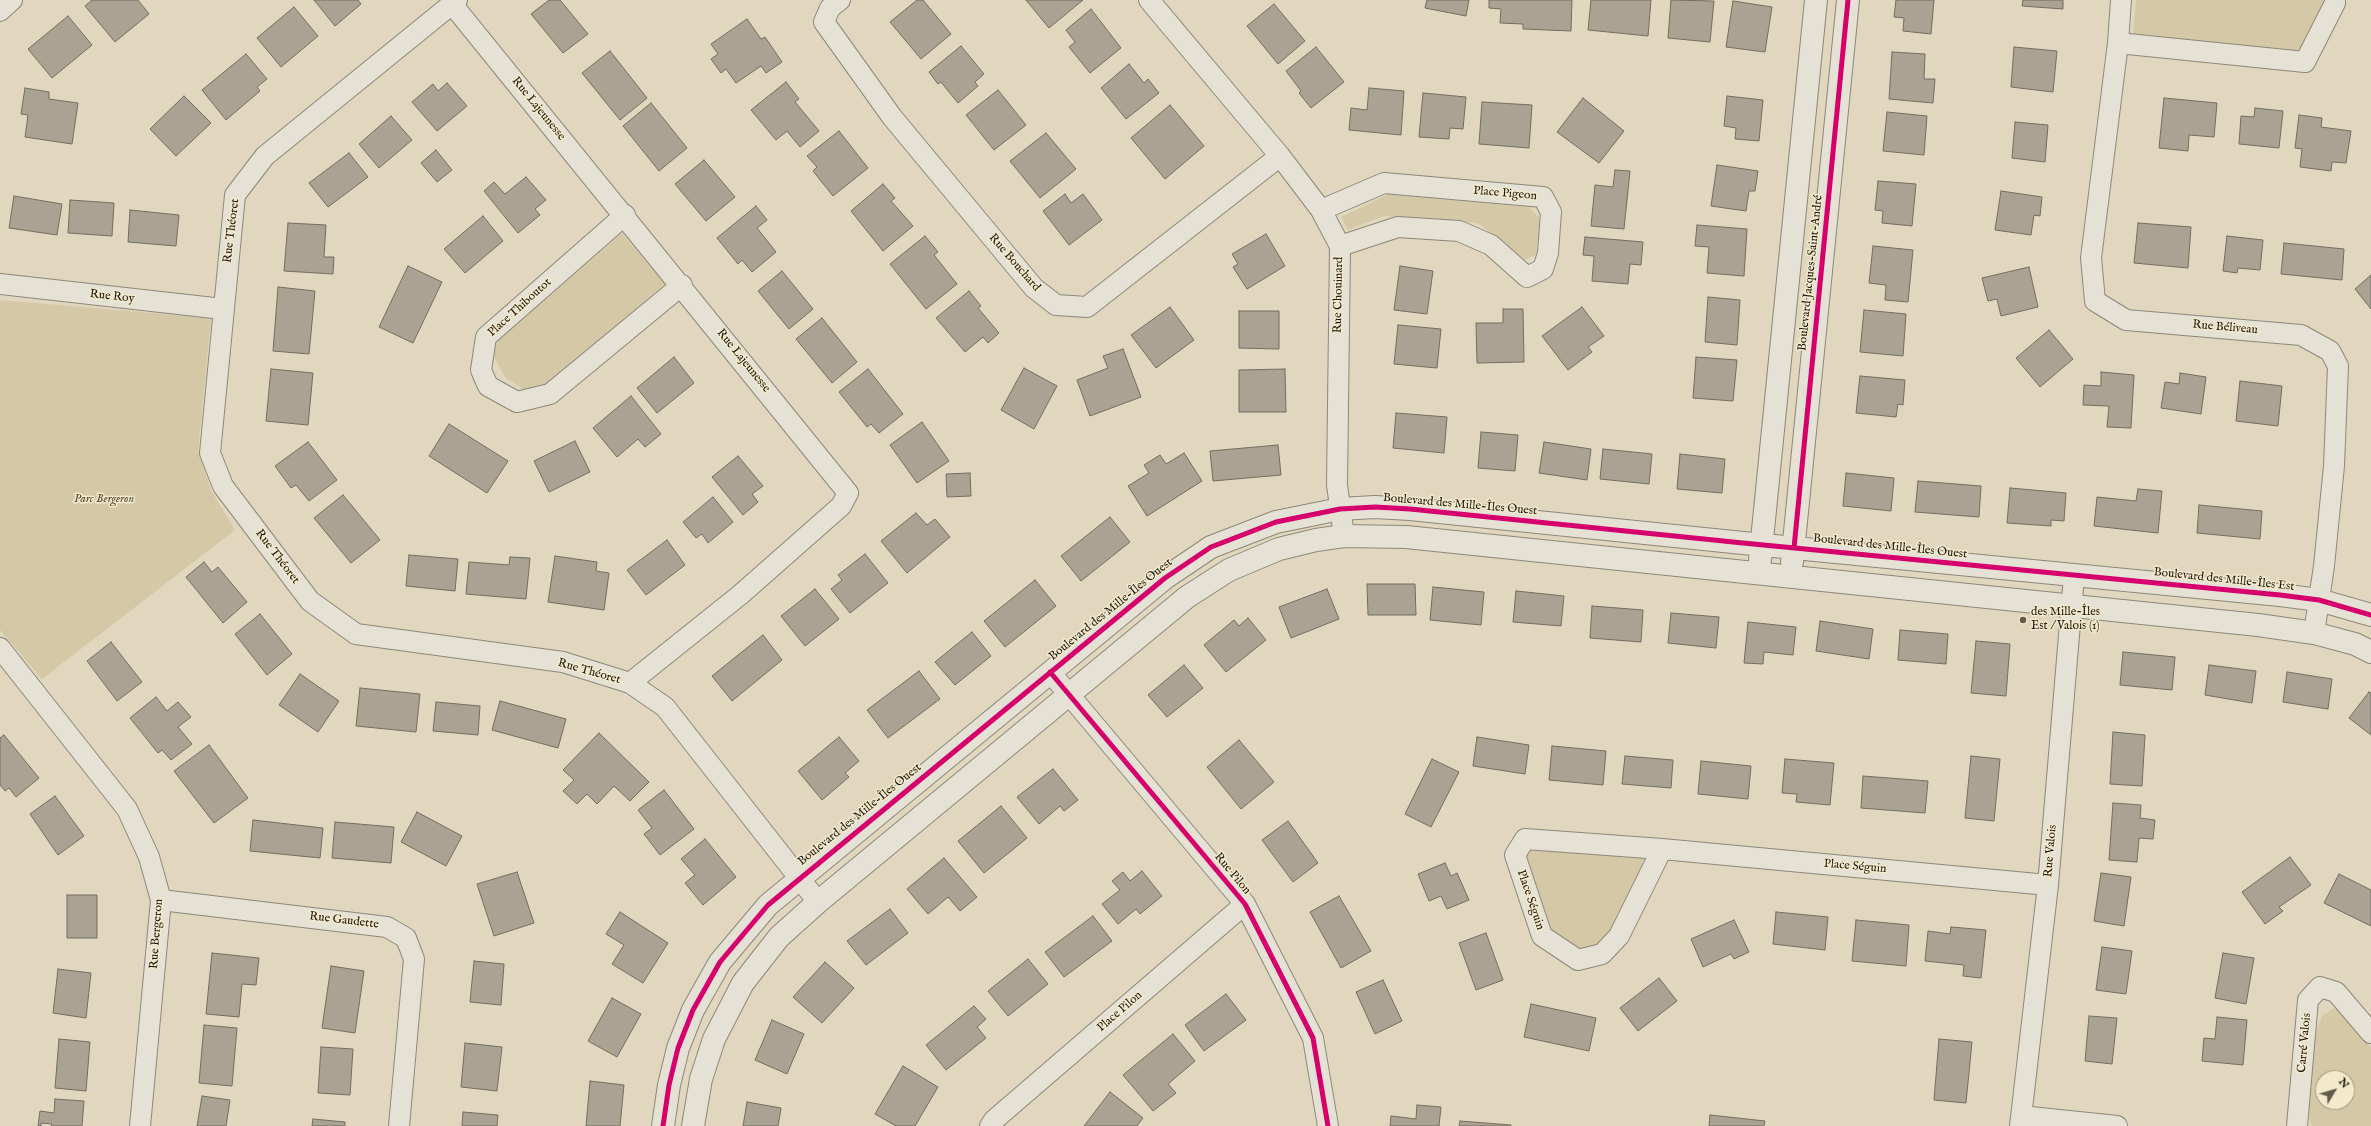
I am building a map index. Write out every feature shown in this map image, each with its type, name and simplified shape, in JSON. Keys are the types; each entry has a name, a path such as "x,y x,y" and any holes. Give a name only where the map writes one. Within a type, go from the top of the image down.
{"street":[{"path":"0,11 12,0"},
{"name":"Rue Bouchard","path":"840,0 830,8 824,22 897,123 1034,288 1056,306 1087,307 1280,156"},
{"name":"Rue Chouinard","path":"1149,0 1280,156 1321,210 1340,246 1337,485 1344,536"},
{"name":"Boulevard Jacques-Saint-André","path":"1759,572 1816,0"},
{"name":"Boulevard Jacques-Saint-André","path":"1791,577 1848,0"},
{"name":"Rue Béliveau","path":"2121,0 2118,43 2091,258 2095,301 2126,320 2301,335 2330,350 2338,366 2334,466 2314,633"},
{"path":"2118,43 2305,62 2336,3 2335,0"},
{"name":"Rue Lajeunesse","path":"454,2 848,493 841,506 746,590 630,683"},
{"name":"Rue Théoret","path":"454,2 265,156 235,195 210,453 223,486 310,601 356,634 563,662 630,683 665,707 818,902"},
{"name":"Place Pigeon","path":"1321,210 1384,183 1543,197 1551,212 1548,253 1543,269 1527,277 1491,245 1459,231 1398,228 1340,246"},
{"name":"Place Thiboutot","path":"625,215 486,337 481,370 488,386 518,402 550,394 682,285"},
{"name":"Rue Roy","path":"0,284 223,309"},
{"name":"Boulevard des Mille-Îles Ouest","path":"663,1126 669,1085 678,1048 693,1010 724,957 768,905 1165,578 1196,556 1226,540 1276,522 1340,509 1375,507 1410,509 2074,576"},
{"path":"693,1126 706,1061 714,1039 732,1002 746,978 769,948 818,902 1187,597 1229,570 1278,549 1316,540 1344,536 1406,537 1759,572 1791,577 2070,607 2258,625 2314,633 2355,644 2371,652"},
{"name":"Boulevard des Mille-Îles Est","path":"2074,576 2319,600 2371,615"},
{"name":"Rue Valois","path":"2021,1121 2048,885 2070,607 2074,576"},
{"name":"Rue Bergeron","path":"0,648 7,671 127,809 149,857 161,900 140,1126"},
{"name":"Rue Pilon","path":"1050,672 1245,904 1313,1038 1328,1126"},
{"name":"Place Séguin","path":"1662,849 1619,936 1602,954 1578,960 1542,936 1515,855 1525,840 1662,849 2048,885"},
{"name":"Rue Gaudette","path":"161,900 388,927 406,938 414,959 399,1126"},
{"name":"Place Pilon","path":"994,1124 1245,904"},
{"name":"Carré Valois","path":"2297,1126 2308,1000 2320,987 2336,992 2371,1033"},
{"path":"2021,1121 2117,1126"}],"green space":[{"path":"2136,0 2325,0 2326,3 2299,53 2133,38"},
{"path":"1389,194 1529,207 1540,218 1536,254 1525,260 1478,223 1384,216 1348,230 1341,217"},
{"path":"622,233 665,284 548,384 524,390 506,378 492,354 497,341"},
{"name":"Parc Bergeron","path":"0,300 211,318 198,452 212,492 235,530 42,679 0,630"},
{"path":"1530,848 1646,856 1612,935 1598,948 1581,954 1547,931 1524,860"},
{"path":"2334,1008 2346,1017 2371,1047 2371,1126 2312,1126 2309,1118 2315,1033 2322,1016"}],"building":[{"path":"92,0 138,0 149,14 115,42 85,6"},
{"path":"314,0 358,0 361,4 335,26"},
{"path":"549,0 560,0 588,34 563,53 531,14"},
{"path":"917,0 923,0 951,34 921,59 890,22"},
{"path":"1026,0 1083,0 1049,28"},
{"path":"1427,0 1469,0 1466,16 1425,8"},
{"path":"1489,0 1572,0 1571,31 1523,29 1523,24 1500,23 1501,9 1489,8"},
{"path":"1591,0 1651,0 1648,36 1588,30"},
{"path":"1671,0 1714,1 1710,42 1668,38"},
{"path":"1896,0 1934,0 1931,34 1903,31 1904,18 1894,17"},
{"path":"2023,0 2063,0 2063,9 2022,6"},
{"path":"1733,1 1772,7 1765,52 1726,47"},
{"path":"1274,4 1305,41 1278,64 1247,26"},
{"path":"294,7 318,36 281,67 257,38"},
{"path":"1091,9 1121,48 1090,73 1069,47 1075,42 1066,30"},
{"path":"68,16 92,45 52,78 28,49"},
{"path":"747,19 761,39 765,37 782,62 766,73 761,66 736,83 726,69 721,73 711,59 718,54 711,44"},
{"path":"961,46 984,74 975,82 978,86 958,103 941,82 938,84 929,72"},
{"path":"1316,47 1344,82 1311,108 1299,93 1301,91 1286,71"},
{"path":"2014,47 2057,51 2053,92 2011,87"},
{"path":"610,51 647,98 620,120 582,73"},
{"path":"1892,52 1925,54 1924,79 1935,79 1933,103 1889,99"},
{"path":"246,54 267,79 257,87 260,91 226,120 202,90"},
{"path":"1129,64 1144,83 1148,79 1159,93 1126,119 1101,88"},
{"path":"786,82 799,99 795,102 819,131 800,147 787,131 776,140 751,110"},
{"path":"447,83 467,106 437,131 412,102 433,84 438,91"},
{"path":"25,88 49,92 49,99 78,103 72,144 25,137 28,115 21,114"},
{"path":"1369,88 1404,91 1401,135 1349,130 1351,108 1367,110"},
{"path":"998,90 1026,125 994,150 966,115"},
{"path":"1423,93 1466,97 1463,129 1450,128 1449,139 1419,137"},
{"path":"184,96 211,123 176,156 150,129"},
{"path":"1727,96 1763,100 1759,141 1735,139 1736,128 1724,126"},
{"path":"1583,98 1624,131 1599,163 1557,132"},
{"path":"2164,98 2217,103 2214,137 2189,135 2188,151 2159,148"},
{"path":"1482,102 1532,105 1529,148 1479,144"},
{"path":"651,103 687,148 659,171 623,126"},
{"path":"1170,105 1204,146 1165,179 1131,138"},
{"path":"2255,108 2283,111 2279,148 2239,144 2241,116 2254,117"},
{"path":"1887,112 1927,116 1924,155 1883,151"},
{"path":"2299,115 2322,118 2321,127 2351,131 2346,163 2332,162 2331,171 2300,167 2302,149 2295,148"},
{"path":"391,116 412,140 379,168 359,144"},
{"path":"2015,122 2048,125 2045,162 2012,158"},
{"path":"839,131 868,168 833,196 813,171 817,167 807,156"},
{"path":"1046,133 1076,169 1040,198 1010,161"},
{"path":"436,150 452,170 437,182 421,163"},
{"path":"349,153 368,177 328,207 309,183"},
{"path":"704,160 735,197 706,221 675,184"},
{"path":"1717,165 1758,171 1755,191 1749,191 1746,211 1711,206"},
{"path":"1615,170 1630,171 1624,229 1591,226 1595,185 1613,187"},
{"path":"526,177 546,200 535,209 540,215 518,233 484,191 494,182 505,194"},
{"path":"1878,181 1916,184 1912,226 1882,223 1883,211 1875,210"},
{"path":"883,184 895,198 891,201 913,226 883,251 851,211"},
{"path":"2001,191 2042,197 2040,216 2034,215 2031,235 1995,230"},
{"path":"1065,194 1071,203 1083,194 1102,220 1069,245 1043,211"},
{"path":"14,196 62,204 57,235 9,228"},
{"path":"70,200 114,203 112,236 68,233"},
{"path":"756,206 767,220 757,228 776,252 752,272 742,260 738,264 717,238"},
{"path":"130,210 179,215 176,246 128,242"},
{"path":"483,216 503,241 465,273 444,249"},
{"path":"288,223 326,225 324,257 334,257 333,274 284,271"},
{"path":"2138,223 2191,227 2188,268 2134,263"},
{"path":"1697,225 1747,229 1744,276 1707,273 1709,247 1695,246"},
{"path":"1266,234 1285,266 1247,289 1233,267 1238,264 1232,254"},
{"path":"925,236 938,252 934,255 957,284 926,309 890,264"},
{"path":"2227,236 2263,240 2260,270 2238,268 2237,273 2223,271"},
{"path":"1585,237 1643,242 1641,265 1630,264 1628,284 1592,281 1594,256 1583,255"},
{"path":"2284,243 2344,249 2342,280 2281,274"},
{"path":"1873,246 1913,250 1908,302 1885,300 1886,285 1869,283"},
{"path":"408,266 442,282 413,343 379,327"},
{"path":"1400,266 1433,271 1427,314 1394,310"},
{"path":"2029,267 2038,307 2001,316 1997,299 1988,301 1982,278"},
{"path":"782,271 813,309 789,329 758,291"},
{"path":"2371,275 2371,309 2355,289"},
{"path":"278,287 315,291 309,354 273,351"},
{"path":"969,291 981,306 978,308 999,333 988,343 983,337 965,352 936,318"},
{"path":"1708,297 1740,300 1737,345 1705,342"},
{"path":"1170,307 1194,340 1156,368 1131,335"},
{"path":"1582,307 1604,336 1588,347 1592,352 1568,370 1542,336"},
{"path":"1503,309 1523,309 1524,362 1477,363 1476,323 1503,323"},
{"path":"1864,310 1906,314 1903,356 1860,352"},
{"path":"1239,311 1279,311 1279,349 1239,348"},
{"path":"822,318 857,362 832,383 796,339"},
{"path":"1398,325 1441,329 1437,368 1394,364"},
{"path":"2049,330 2073,359 2040,387 2016,358"},
{"path":"1123,349 1141,397 1090,416 1077,380 1108,368 1103,356"},
{"path":"674,357 694,383 657,413 637,388"},
{"path":"1696,357 1737,360 1733,401 1693,398"},
{"path":"1024,368 1057,386 1034,429 1001,410"},
{"path":"271,369 313,373 308,425 266,421"},
{"path":"868,369 903,414 879,433 871,424 867,427 839,392"},
{"path":"1285,369 1286,412 1239,412 1239,370"},
{"path":"2101,372 2134,375 2131,428 2107,427 2109,406 2083,405 2084,385 2101,386"},
{"path":"2180,373 2206,377 2201,414 2161,408 2165,382 2179,384"},
{"path":"1860,376 1905,380 1903,405 1898,404 1896,417 1856,413"},
{"path":"2240,381 2282,386 2278,426 2236,421"},
{"path":"631,396 661,434 645,447 638,439 617,457 593,428"},
{"path":"1396,413 1447,417 1444,453 1393,448"},
{"path":"922,422 949,461 917,483 890,445"},
{"path":"449,424 508,461 487,493 429,456"},
{"path":"1481,432 1518,435 1515,471 1478,468"},
{"path":"575,441 590,472 549,492 534,461"},
{"path":"308,442 337,480 309,501 296,485 291,488 275,466"},
{"path":"1544,442 1591,449 1587,480 1539,473"},
{"path":"1278,445 1281,475 1213,481 1210,451"},
{"path":"1603,449 1652,454 1649,484 1600,479"},
{"path":"1184,453 1202,481 1147,516 1128,486 1149,473 1144,465 1160,455 1166,464"},
{"path":"1680,454 1725,459 1722,493 1677,489"},
{"path":"738,456 763,486 752,494 758,502 743,515 712,477"},
{"path":"970,473 971,496 947,497 946,474"},
{"path":"1846,473 1894,478 1891,511 1843,506"},
{"path":"1918,481 1981,486 1979,517 1915,512"},
{"path":"2010,488 2066,493 2064,521 2051,520 2051,526 2007,523"},
{"path":"2138,489 2162,491 2158,533 2094,526 2097,497 2136,501"},
{"path":"343,495 380,540 351,563 314,518"},
{"path":"713,497 733,522 708,543 702,534 696,538 683,522"},
{"path":"2199,505 2262,511 2260,539 2197,533"},
{"path":"916,513 927,525 935,519 950,537 907,573 881,541"},
{"path":"1110,517 1130,542 1081,581 1061,556"},
{"path":"667,540 685,565 646,595 627,570"},
{"path":"865,554 888,583 850,613 831,589 842,580 838,575"},
{"path":"409,555 458,559 455,591 406,586"},
{"path":"555,556 597,562 596,571 609,573 604,610 548,602"},
{"path":"510,557 530,558 526,599 466,594 469,562 509,565"},
{"path":"204,562 212,572 218,567 247,602 223,623 186,577"},
{"path":"1035,580 1056,606 1005,647 984,621"},
{"path":"1367,584 1415,584 1416,615 1368,615"},
{"path":"1433,587 1484,592 1481,625 1430,620"},
{"path":"815,589 839,619 805,646 781,616"},
{"path":"1327,589 1339,619 1291,638 1279,607"},
{"path":"1516,591 1564,596 1561,626 1513,622"},
{"path":"1592,606 1643,610 1641,642 1590,638"},
{"path":"1671,613 1719,617 1716,648 1668,643"},
{"path":"260,614 292,654 267,675 235,634"},
{"path":"1248,618 1266,640 1226,672 1204,645 1234,620 1239,626"},
{"path":"1820,621 1873,629 1869,659 1816,651"},
{"path":"1748,622 1796,627 1793,655 1764,652 1763,664 1744,663"},
{"path":"1900,630 1948,634 1946,664 1898,660"},
{"path":"972,632 991,656 955,685 935,662"},
{"path":"763,635 782,660 732,701 712,676"},
{"path":"1976,641 2010,644 2006,696 1971,693"},
{"path":"111,642 142,682 117,701 87,661"},
{"path":"2123,652 2175,657 2172,690 2120,685"},
{"path":"1184,665 1203,688 1167,717 1148,695"},
{"path":"2209,665 2256,671 2252,703 2205,695"},
{"path":"919,671 940,699 888,738 867,710"},
{"path":"2287,672 2332,679 2328,709 2283,702"},
{"path":"300,674 339,701 318,732 279,705"},
{"path":"360,688 420,694 416,732 356,726"},
{"path":"2369,692 2371,693 2371,735 2349,718"},
{"path":"156,697 167,711 178,702 191,717 178,727 192,744 171,760 162,750 158,753 130,718"},
{"path":"500,701 566,719 558,748 492,730"},
{"path":"436,702 480,706 478,735 433,731"},
{"path":"2113,732 2145,735 2142,786 2110,784"},
{"path":"599,733 649,782 630,801 614,786 597,804 587,794 577,804 563,791 574,780 563,770"},
{"path":"4,735 39,778 16,797 9,788 5,791 0,785 0,738"},
{"path":"839,737 859,761 845,773 849,777 822,800 798,771"},
{"path":"1477,737 1529,745 1525,774 1473,766"},
{"path":"1239,740 1274,782 1241,809 1207,767"},
{"path":"209,745 248,798 214,823 174,771"},
{"path":"1552,746 1606,751 1603,785 1549,780"},
{"path":"1625,756 1673,760 1671,788 1622,784"},
{"path":"1971,756 2000,759 1994,821 1965,818"},
{"path":"1432,759 1459,772 1431,827 1405,814"},
{"path":"1785,759 1834,763 1830,805 1796,802 1797,794 1782,793"},
{"path":"1701,761 1751,766 1748,799 1698,794"},
{"path":"1053,769 1078,800 1064,811 1060,806 1039,824 1017,797"},
{"path":"1863,776 1928,781 1925,813 1861,808"},
{"path":"664,790 694,829 660,855 644,834 652,828 638,810"},
{"path":"55,796 84,836 58,855 30,814"},
{"path":"2113,803 2141,805 2140,818 2155,820 2153,839 2139,838 2137,862 2109,860"},
{"path":"1001,806 1027,838 984,873 958,841"},
{"path":"417,812 462,836 446,866 401,842"},
{"path":"253,820 323,828 320,858 250,851"},
{"path":"1288,821 1318,863 1293,882 1262,840"},
{"path":"335,822 394,827 391,863 332,858"},
{"path":"705,839 736,877 703,905 685,883 695,875 681,859"},
{"path":"2290,857 2311,885 2279,907 2283,911 2265,924 2242,892"},
{"path":"944,858 977,897 960,911 948,897 928,914 907,889"},
{"path":"1445,863 1451,876 1457,873 1469,900 1447,909 1441,896 1429,901 1418,874"},
{"path":"1142,871 1162,896 1140,914 1136,909 1118,924 1102,904 1120,890 1112,881 1123,872 1130,881"},
{"path":"517,872 534,923 494,936 477,884"},
{"path":"2101,873 2131,877 2124,926 2094,921"},
{"path":"2339,874 2371,890 2371,926 2324,903"},
{"path":"67,895 97,895 97,938 67,938"},
{"path":"1339,896 1371,951 1341,968 1310,912"},
{"path":"890,909 908,933 866,965 847,941"},
{"path":"620,912 668,943 643,983 612,964 624,945 606,934"},
{"path":"1776,912 1828,917 1825,950 1773,944"},
{"path":"1093,916 1112,941 1064,977 1045,952"},
{"path":"1734,920 1749,952 1734,959 1731,954 1703,967 1691,939"},
{"path":"1856,920 1909,925 1906,966 1852,961"},
{"path":"1951,927 1986,930 1981,978 1963,976 1964,965 1925,961 1928,931 1950,934"},
{"path":"1486,933 1503,980 1476,990 1459,943"},
{"path":"2102,947 2132,951 2126,994 2096,990"},
{"path":"212,953 259,958 256,985 242,984 239,1017 206,1014"},
{"path":"2223,953 2254,958 2246,1004 2215,998"},
{"path":"1028,959 1048,984 1008,1016 988,991"},
{"path":"474,961 504,964 501,1005 470,1002"},
{"path":"825,962 854,988 822,1023 793,997"},
{"path":"331,966 364,971 355,1033 322,1028"},
{"path":"58,969 91,973 86,1018 53,1013"},
{"path":"1659,978 1677,1001 1638,1031 1620,1008"},
{"path":"1383,980 1402,1021 1375,1034 1356,992"},
{"path":"1226,994 1246,1020 1204,1051 1185,1025"},
{"path":"612,998 641,1014 617,1057 588,1041"},
{"path":"1531,1004 1596,1018 1589,1051 1524,1037"},
{"path":"974,1006 986,1019 977,1027 986,1038 946,1070 926,1045"},
{"path":"2089,1016 2117,1018 2112,1064 2085,1061"},
{"path":"2217,1017 2247,1020 2243,1065 2202,1061 2204,1038 2215,1039"},
{"path":"772,1020 804,1034 787,1074 755,1060"},
{"path":"204,1025 237,1028 232,1086 199,1083"},
{"path":"1173,1034 1195,1061 1168,1084 1176,1093 1153,1111 1123,1075"},
{"path":"59,1039 90,1042 86,1091 55,1088"},
{"path":"1939,1039 1972,1042 1966,1103 1934,1100"},
{"path":"465,1043 502,1047 497,1091 461,1087"},
{"path":"321,1047 353,1049 350,1095 318,1093"},
{"path":"903,1066 938,1087 915,1126 896,1126 875,1114"},
{"path":"590,1081 624,1085 620,1126 586,1126"},
{"path":"1110,1092 1143,1118 1137,1126 1084,1126"},
{"path":"202,1096 230,1100 226,1126 197,1126"},
{"path":"55,1099 84,1101 82,1126 51,1126 52,1124 41,1123 41,1126 38,1126 40,1111 54,1113"},
{"path":"747,1102 781,1108 778,1126 743,1126"},
{"path":"1417,1105 1441,1107 1439,1126 1390,1126 1391,1116 1416,1119"},
{"path":"463,1112 498,1115 497,1126 462,1126"},
{"path":"1710,1115 1765,1121 1764,1126 1709,1126"},
{"path":"313,1119 345,1122 345,1126 312,1126"},
{"path":"1460,1121 1511,1125 1511,1126 1459,1126"}],"cycle path":[{"path":"1794,548 1848,0"},
{"path":"663,1126 669,1085 678,1048 693,1010 720,962 768,905 1165,578 1211,547 1276,522 1340,509 1375,507 1410,509 2280,595 2319,600 2371,615"},
{"path":"1050,672 1245,904 1313,1038 1328,1126"}],"place":[{"name":"des Mille-Îles Est / Valois (1)","path":"2023,620"}]}
